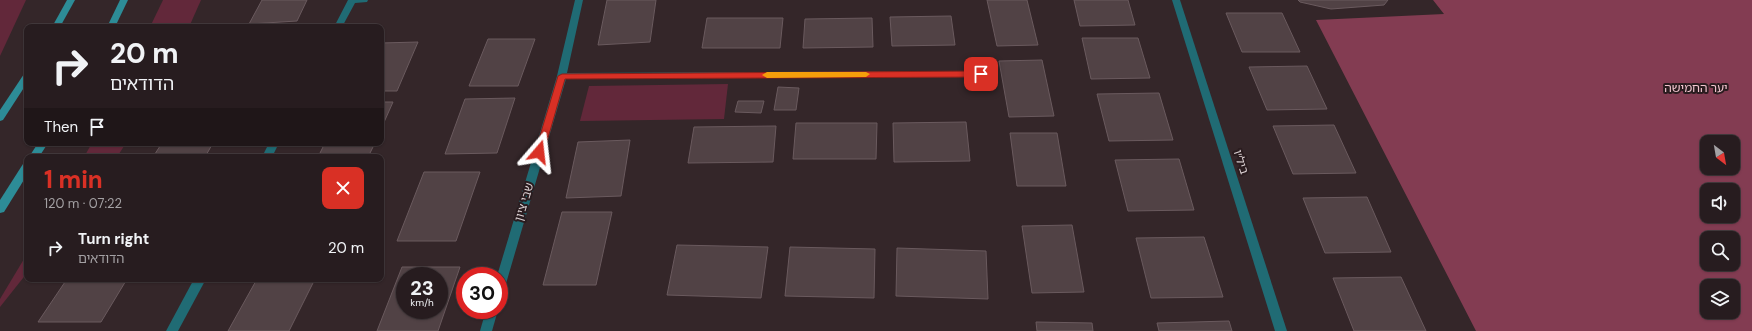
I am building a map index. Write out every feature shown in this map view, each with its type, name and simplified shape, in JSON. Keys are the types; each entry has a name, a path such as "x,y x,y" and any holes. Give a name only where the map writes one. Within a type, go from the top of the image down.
{"main road":[{"path":"58,24 71,0"},
{"path":"112,24 124,0"},
{"path":"0,118 24,81"},
{"path":"0,209 24,172"}],"street":[{"path":"340,24 352,0 364,0"},
{"name":"שבי ציון","path":"505,267 562,76 579,0"},
{"name":"ביל״ו","path":"1176,0 1281,331"},
{"path":"562,76 981,74"},
{"path":"172,331 198,282"},
{"path":"486,331 489,319"}],"shaded area":[{"path":"0,0 26,0 0,56"},
{"path":"163,0 201,0 190,24 151,24"},
{"path":"728,84 724,119 580,121 589,86"},
{"path":"90,146 124,146 119,154 86,154"},
{"path":"24,259 24,277 0,307 0,299"}],"green space":[{"name":"יער החמישה","path":"1433,0 1752,0 1752,331 1476,331 1316,20 1444,14"}],"building":[{"path":"262,0 307,0 297,21 249,24"},
{"path":"607,0 656,0 650,42 598,45"},
{"path":"987,0 1027,0 1038,45 997,46"},
{"path":"1074,0 1128,0 1135,25 1080,26"},
{"path":"1298,0 1388,0 1384,5 1331,9 1300,2"},
{"path":"1226,13 1282,13 1300,52 1242,52"},
{"path":"951,16 955,45 892,46 890,17"},
{"path":"707,18 783,18 780,48 702,48"},
{"path":"872,18 873,47 803,48 805,19"},
{"path":"1082,38 1138,38 1150,78 1091,79"},
{"path":"488,39 535,39 518,86 469,86"},
{"path":"418,42 397,91 384,91 384,43"},
{"path":"1042,60 1054,116 1009,117 999,61"},
{"path":"1307,66 1327,109 1267,110 1249,67"},
{"path":"778,87 799,88 796,110 774,110"},
{"path":"1159,93 1173,140 1109,141 1097,94"},
{"path":"515,98 497,153 445,154 465,99"},
{"path":"738,101 764,101 761,113 735,112"},
{"path":"384,102 393,102 384,122"},
{"path":"966,122 970,161 894,162 893,123"},
{"path":"796,123 877,123 876,159 793,159"},
{"path":"1334,125 1356,173 1293,174 1273,126"},
{"path":"776,126 773,162 688,163 694,127"},
{"path":"1010,133 1057,133 1066,186 1017,186"},
{"path":"630,140 621,196 566,198 578,142"},
{"path":"160,146 211,146 207,154 155,154"},
{"path":"324,146 374,146 370,154 320,154"},
{"path":"1179,159 1194,210 1128,211 1115,160"},
{"path":"424,172 480,172 456,241 397,241"},
{"path":"1367,197 1391,252 1325,253 1303,198"},
{"path":"562,212 612,212 596,285 543,285"},
{"path":"1072,225 1084,292 1032,293 1022,226"},
{"path":"1204,237 1223,297 1151,298 1136,238"},
{"path":"677,245 768,247 761,298 667,295"},
{"path":"790,247 875,249 874,298 785,296"},
{"path":"897,248 986,251 988,299 896,296"},
{"path":"448,267 456,267 456,279 448,302"},
{"path":"1401,277 1426,331 1354,331 1333,278"},
{"path":"65,282 125,282 101,322 38,322"},
{"path":"255,282 314,282 289,331 228,331"},
{"path":"396,282 396,319 442,319 438,331 377,331"},
{"path":"1229,321 1232,331 1159,331 1157,323"},
{"path":"1036,322 1092,323 1093,331 1037,331"}],"slow traffic":[{"path":"767,75 866,74"}],"route":[{"path":"539,152 562,76 981,74"}]}
